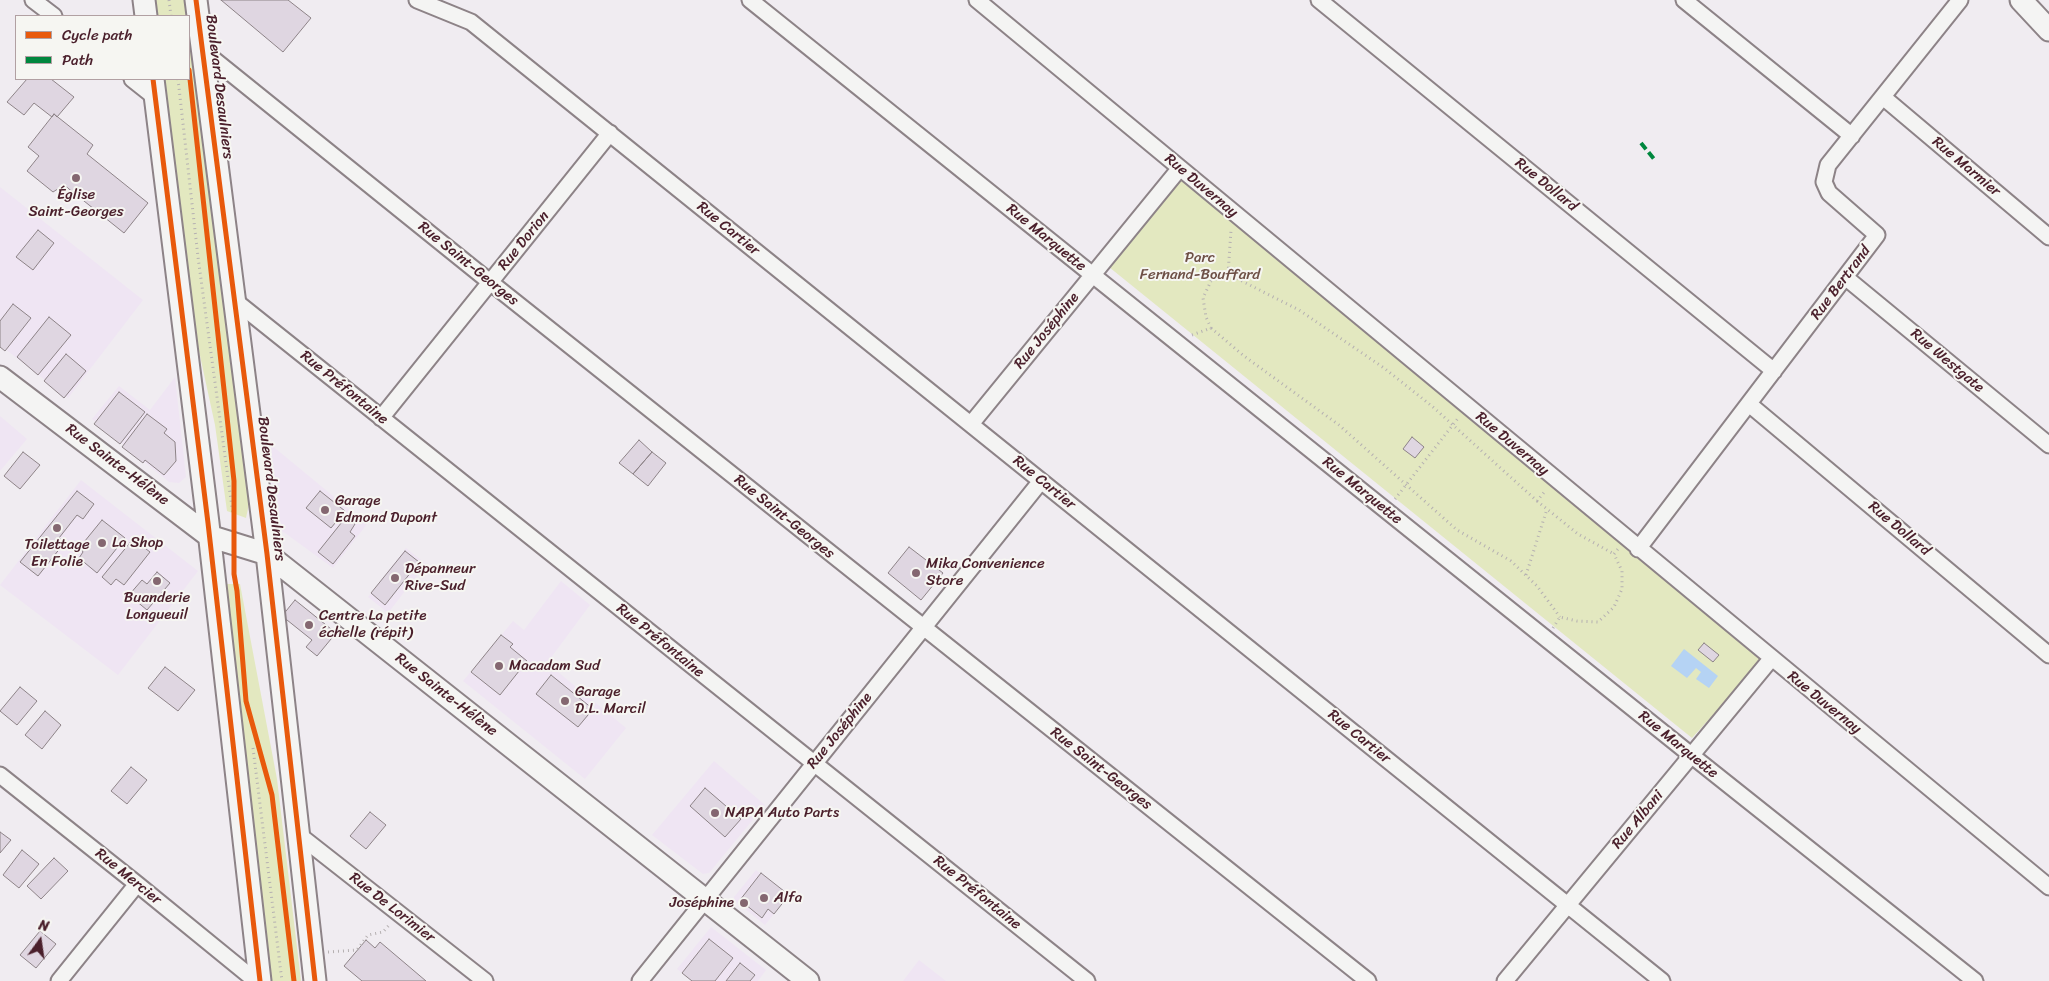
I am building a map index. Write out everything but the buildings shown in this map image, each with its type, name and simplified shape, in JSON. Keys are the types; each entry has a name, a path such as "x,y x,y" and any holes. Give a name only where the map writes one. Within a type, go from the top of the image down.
{"street":[{"path":"33,0 53,15"},
{"path":"144,0 146,15"},
{"name":"Boulevard Desaulniers","path":"196,0 267,554 315,981"},
{"name":"Rue Cartier","path":"417,0 471,22 1662,981"},
{"name":"Rue Marquette","path":"750,0 1975,981"},
{"name":"Rue Duvernay","path":"977,0 1638,549 2049,887"},
{"name":"Rue Dollard","path":"1318,0 1774,371"},
{"path":"1684,0 1852,136"},
{"name":"Rue Bertrand","path":"1638,549 1877,235 1829,193 1824,182 1828,165 1960,0"},
{"path":"2021,0 2039,22 2049,30"},
{"name":"Rue Saint-Georges","path":"202,50 490,282 1368,981"},
{"path":"135,80 155,88 260,981"},
{"name":"Rue Marmier","path":"1883,97 2049,237"},
{"name":"Rue Dorion","path":"381,418 610,133"},
{"name":"Rue Joséphine","path":"971,424 1180,168"},
{"name":"Rue Westgate","path":"1845,277 2049,445"},
{"name":"Rue Préfontaine","path":"234,300 1087,981"},
{"name":"Rue Sainte-Hélène","path":"0,377 209,536 267,554 706,898 808,981"},
{"name":"Rue Dollard","path":"1749,404 2049,655"},
{"name":"Rue Joséphine","path":"640,981 1041,481"},
{"name":"Rue Albani","path":"1505,981 1771,659"},
{"name":"Rue Mercier","path":"0,775 256,981"},
{"name":"Rue De Lorimier","path":"299,836 485,981"},
{"path":"59,981 137,884"}],"path":[{"path":"169,0 171,15"},
{"path":"178,80 198,257 235,544"},
{"path":"155,88 181,105 209,112"},
{"path":"1228,274 1233,212"},
{"path":"176,258 228,255"},
{"path":"1228,274 1299,310 1384,368 1433,407 1537,501 1578,534 1614,554 1622,571 1622,589 1614,607 1598,622 1577,621 1560,616 1537,586 1511,561 1457,530 1338,424 1244,356 1211,328 1206,317 1202,298 1210,280 1228,274"},
{"path":"1175,342 1211,328"},
{"path":"1386,511 1468,407"},
{"path":"229,437 234,481 232,515"},
{"path":"1537,501 1556,480"},
{"path":"1526,576 1547,509"},
{"path":"1614,554 1625,538"},
{"path":"1546,639 1560,616"},
{"path":"256,739 261,758"},
{"path":"312,954 357,950 368,935 383,932 399,914"}],"shaded area":[{"path":"0,187 143,300 68,398 0,345"},
{"path":"175,377 186,477 179,483 169,482 92,419 119,386 150,410"},
{"path":"0,416 27,439 0,471"},
{"path":"264,439 367,524 333,568 285,533 272,526"},
{"path":"81,480 198,571 118,675 0,585"},
{"name":"Dépanneur Rive-Sud","path":"406,548 426,564 388,613 368,597"},
{"path":"561,581 590,605 547,663 626,728 585,779 463,681 513,621 524,630"},
{"path":"714,761 765,805 709,873 703,874 652,835"},
{"name":"Alfa","path":"756,870 789,895 765,925 734,900 734,897"},
{"path":"711,927 766,970 758,981 692,981 677,969"},
{"path":"919,960 946,981 903,981"}],"green space":[{"path":"151,0 189,0 249,504 246,518 227,511 215,425 189,305 160,80 190,80 190,15 152,15"},
{"name":"Parc Fernand-Bouffard","path":"1180,175 1763,660 1692,738 1104,263"},
{"path":"226,584 240,584 277,779 301,981 269,981"}],"water":[{"path":"1684,649 1718,676 1709,688 1696,679 1701,672 1696,668 1687,678 1671,666"}],"marked path":[{"path":"1641,143 1654,159"}],"cycle path":[{"path":"196,0 267,554 315,981"},
{"path":"190,79 234,481 234,574 246,701 272,795 294,981"},
{"path":"153,80 208,523 260,981"}],"place":[{"name":"Église Saint-Georges","path":"76,178"},
{"name":"Garage Edmond Dupont","path":"325,510"},
{"name":"Toilettage En Folie","path":"57,528"},
{"name":"La Shop","path":"102,543"},
{"name":"Mika Convenience Store","path":"916,573"},
{"name":"Dépanneur Rive-Sud","path":"395,578"},
{"name":"Buanderie Longueuil","path":"157,581"},
{"name":"Centre La petite échelle (répit)","path":"309,625"},
{"name":"Macadam Sud","path":"499,666"},
{"name":"Garage D.L. Marcil","path":"565,701"},
{"name":"NAPA Auto Parts","path":"715,813"},
{"name":"Alfa","path":"764,898"},
{"name":"Joséphine","path":"744,903"}]}
